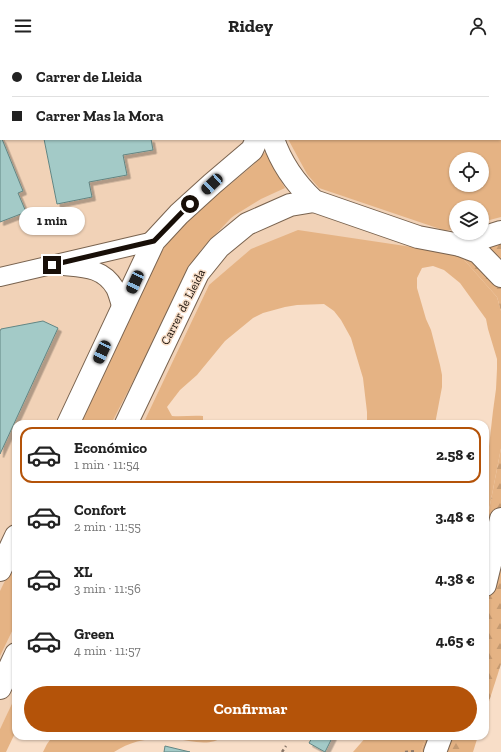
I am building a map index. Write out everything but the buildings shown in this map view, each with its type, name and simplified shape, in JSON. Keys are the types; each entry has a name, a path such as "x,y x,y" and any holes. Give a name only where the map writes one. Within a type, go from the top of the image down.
{"street":[{"path":"70,420 154,241 212,184 252,150 257,140"},
{"path":"274,140 277,151 286,168 302,189 314,201 418,238 460,245 478,252 501,276"},
{"name":"Carrer de Lleida","path":"128,420 198,273 219,247 247,224 290,204 314,201"},
{"path":"460,245 501,232"},
{"path":"0,277 154,241"},
{"path":"52,265 86,268 104,274 115,288 122,309"},
{"path":"489,568 501,519"},
{"path":"0,570 12,544"},
{"path":"0,688 12,662"},
{"path":"436,752 440,740"}],"path":[{"path":"282,752 286,746"}],"shaded area":[{"path":"0,140 501,140 501,236 489,238 489,200 449,200 449,240 477,240 209,285 145,420 12,420 12,704 0,729"}],"green space":[{"path":"289,140 501,140 501,217 489,220 489,200 449,200 449,230 446,231 319,188 307,174"},
{"path":"269,148 276,172 285,188 261,199 235,215 201,250 113,420 82,420 153,264 180,225 197,207 227,187 252,166"},
{"path":"298,230 459,254 497,297 501,311 501,448 489,510 489,446 496,389 497,359 486,319 460,283 444,270 433,266 422,268 417,278 417,288 426,319 431,330 442,375 442,387 436,420 367,420 363,378 351,338 334,311 324,304 297,305 263,313 253,318 225,341 197,375 180,390 167,407 172,416 203,416 203,420 145,420 209,285 251,249"},
{"path":"501,236 501,311 497,297 459,254"},
{"path":"501,448 501,664 489,702 489,510"},
{"path":"12,566 12,631 0,656 0,591"},
{"path":"12,704 12,739 6,752 0,752 0,729"},
{"path":"50,740 143,740 135,742 114,752 43,752"},
{"path":"180,740 218,740 212,742"},
{"path":"364,740 425,740 421,752 353,752"},
{"path":"425,740 477,740 473,752 421,752"}],"route":[{"path":"52,265 154,241 190,204"}]}
